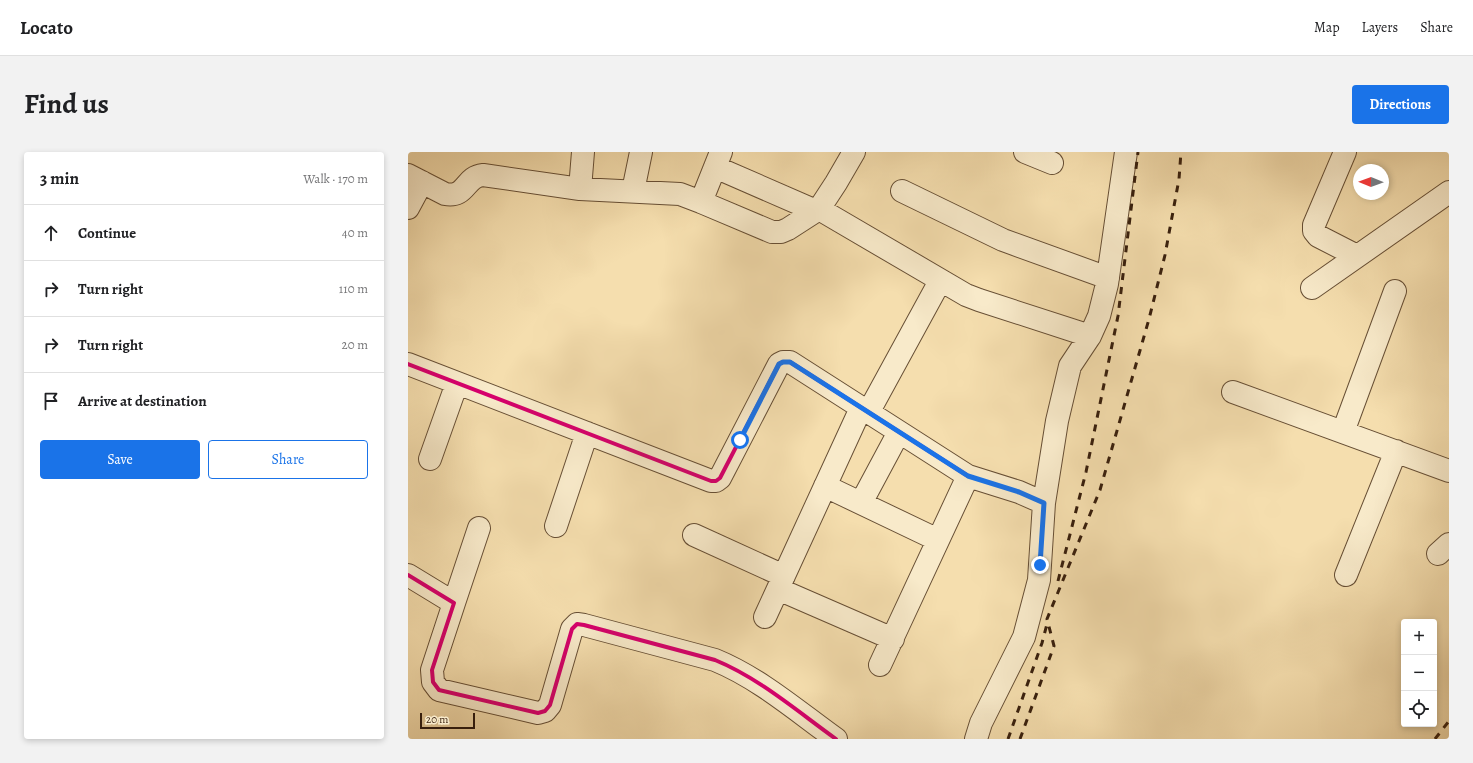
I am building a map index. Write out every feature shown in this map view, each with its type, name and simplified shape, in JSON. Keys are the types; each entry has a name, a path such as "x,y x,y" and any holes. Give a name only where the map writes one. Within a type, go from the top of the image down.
{"street":[{"path":"580,189 583,152"},
{"path":"633,191 641,152"},
{"path":"408,208 415,178 444,194 457,195 471,179 476,176 483,175 580,189 680,194 772,232 781,232 817,210 836,183 854,152"},
{"path":"1025,152 1052,163"},
{"path":"976,739 981,723 1024,637 1039,580 1044,503 1057,420 1070,366 1090,336 1100,316 1108,278 1126,152"},
{"path":"1345,152 1314,225 1314,231 1318,236 1357,256"},
{"path":"701,202 718,160 817,210 940,281 979,300 1090,336"},
{"path":"902,191 1003,240 1108,278"},
{"path":"1312,288 1449,192"},
{"path":"765,617 825,486 865,410 940,281"},
{"path":"1343,432 1395,291"},
{"path":"408,364 711,481 716,481 720,478 779,364 783,362 790,362 968,476 1019,492 1044,503"},
{"path":"430,459 457,383"},
{"path":"1233,392 1449,471"},
{"path":"861,503 899,432"},
{"path":"556,526 587,433"},
{"path":"1346,576 1396,451"},
{"path":"880,665 968,476"},
{"path":"825,486 938,540"},
{"path":"479,528 432,670 433,682 439,690 538,713 545,711 550,705 572,629 577,624 584,624 714,660 729,666 780,698 836,739"},
{"path":"694,535 781,582 893,639"},
{"path":"408,575 454,603"}],"railway":[{"path":"1058,581 1086,472 1118,316 1138,152"},
{"path":"1020,739 1054,646 1047,619 1100,490 1149,319 1165,255 1179,179 1181,152"},
{"path":"1008,739 1042,643 1047,624"},
{"path":"1435,739 1449,721"}],"cycle path":[{"path":"408,364 711,481 716,481 720,478 779,364 783,362 790,362 968,476"},
{"path":"408,575 454,603 432,670 433,682 439,690 538,713 545,711 550,705 572,629 577,624 715,660 731,667 792,706 836,739"}],"route":[{"path":"740,440 779,364 783,362 790,362 968,476 1019,492 1044,503 1040,565"}]}
